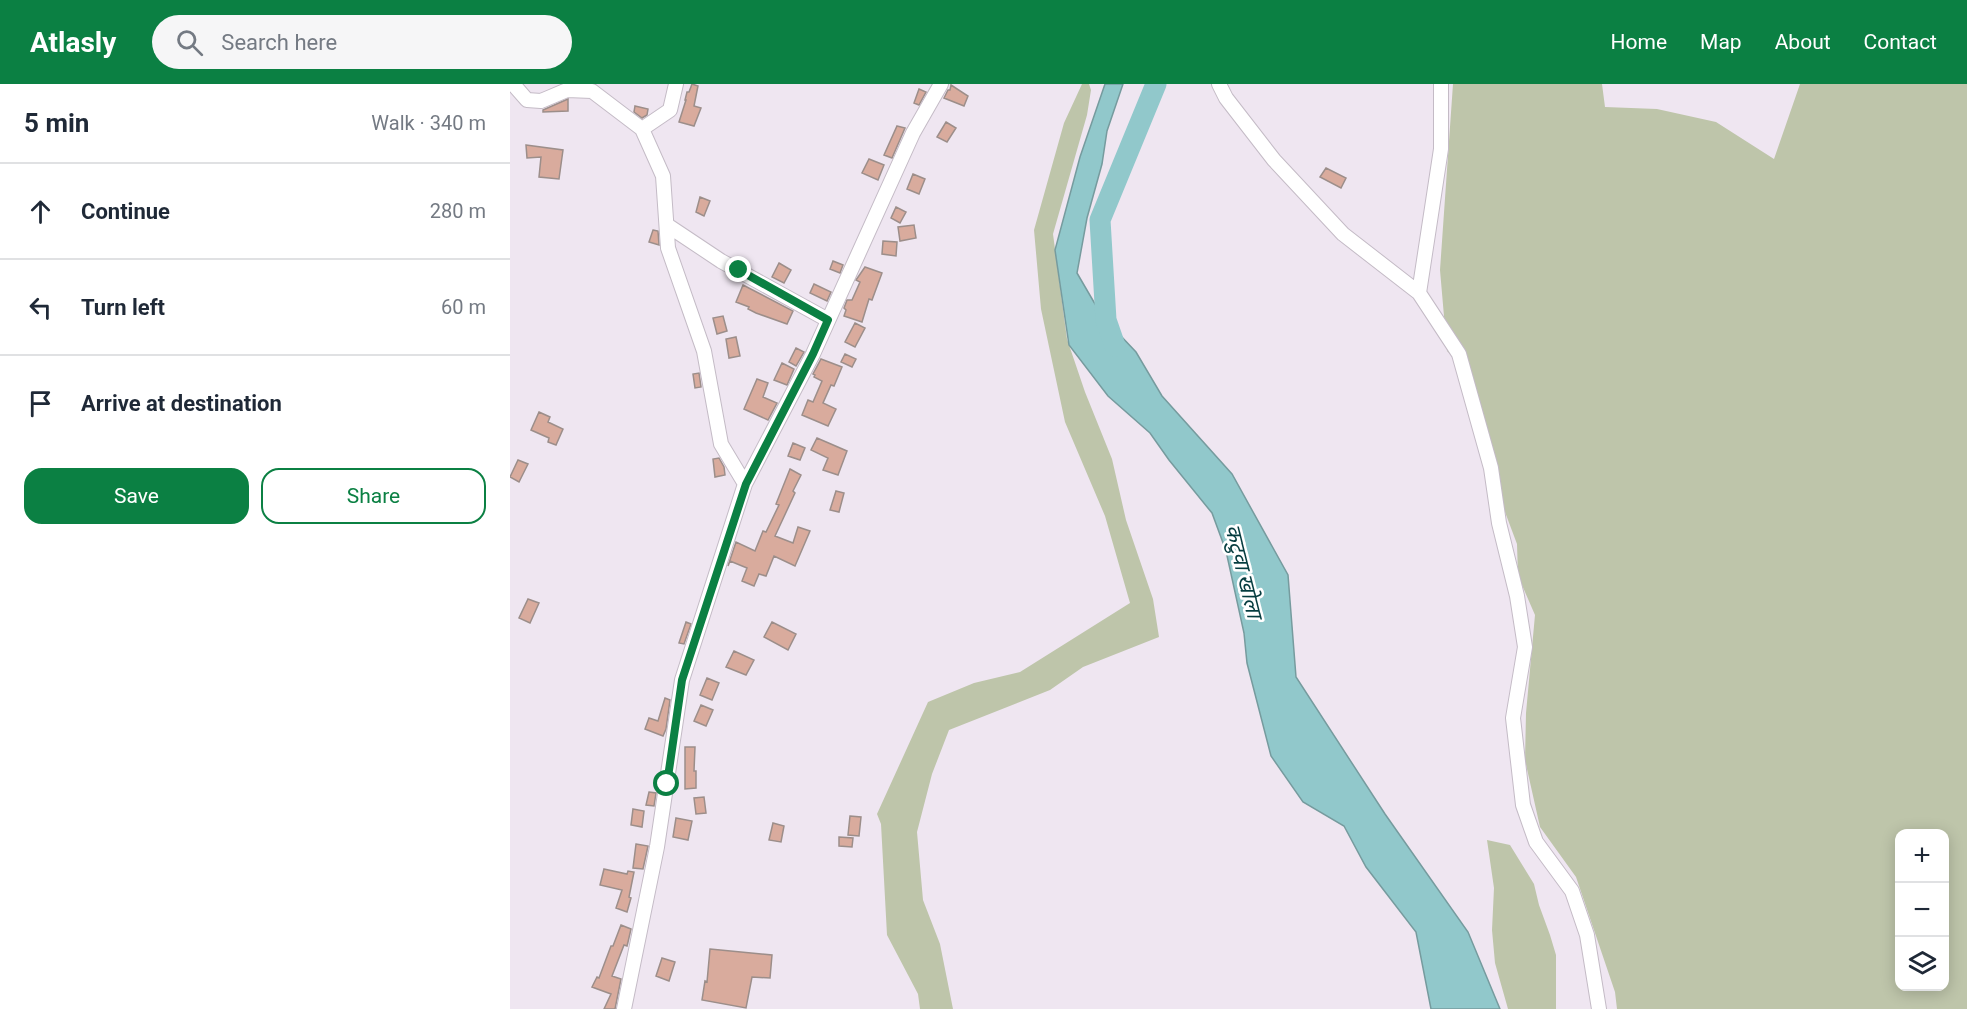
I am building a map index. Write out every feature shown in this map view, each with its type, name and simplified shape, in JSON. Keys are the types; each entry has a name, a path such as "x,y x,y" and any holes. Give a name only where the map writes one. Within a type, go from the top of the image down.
{"street":[{"path":"513,84 527,100 541,101 567,90 592,92 642,129 663,176 668,248 704,351 721,444 746,484"},
{"path":"642,129 670,110 676,84"},
{"path":"624,1009 657,847 682,680 746,484 813,354 913,133 941,84"},
{"path":"1219,84 1226,98 1274,160 1342,234 1419,293 1459,354 1491,468 1499,523 1517,596 1525,647 1513,718 1523,805 1536,842 1572,891 1587,935 1599,1009"},
{"path":"1419,293 1441,149 1441,84"},
{"path":"667,225 721,261 828,320"}],"green space":[{"path":"1082,84 1089,84 1091,90 1087,115 1053,234 1067,339 1112,459 1126,520 1153,599 1159,637 1083,667 1050,690 949,730 932,774 917,832 923,900 940,944 953,1009 920,1009 918,994 887,935 881,824 877,814 928,702 974,683 1020,672 1130,603 1105,516 1065,422 1041,309 1034,230 1064,123"},
{"path":"1453,84 1602,84 1605,107 1657,109 1716,122 1774,159 1800,84 1967,84 1967,1009 1617,1009 1615,992 1576,877 1540,827 1525,760 1526,713 1535,615 1518,576 1517,544 1505,512 1488,436 1468,371 1447,351 1440,270"},
{"path":"1487,840 1510,845 1534,884 1556,955 1556,1009 1508,1009 1495,963 1492,930 1494,888"}],"water":[{"path":"1105,84 1123,84 1107,131 1102,164 1087,218 1077,273 1102,316 1136,352 1162,396 1232,474 1288,575 1296,677 1385,814 1468,932 1500,1009 1431,1009 1416,932 1366,867 1344,826 1303,802 1271,756 1247,663 1244,633 1226,551 1212,513 1150,433 1108,396 1069,345 1055,250 1080,157"}],"building":[{"path":"692,84 698,86 694,106 701,108 694,126 679,122 687,92"},
{"path":"951,85 968,96 964,106 944,98"},
{"path":"919,89 926,92 919,105 914,103"},
{"path":"568,99 568,111 543,112 543,110"},
{"path":"635,106 648,109 647,115 642,118 634,112"},
{"path":"946,122 956,128 947,142 937,137"},
{"path":"897,126 905,128 892,158 884,155"},
{"path":"526,145 563,150 559,179 539,177 541,157 527,158"},
{"path":"869,159 884,165 878,180 862,173"},
{"path":"1326,168 1346,178 1341,188 1320,177"},
{"path":"913,174 925,179 919,194 907,189"},
{"path":"700,197 710,201 704,216 696,212"},
{"path":"896,207 906,212 900,223 891,218"},
{"path":"914,225 916,238 900,241 898,227"},
{"path":"653,230 658,231 659,245 649,242"},
{"path":"883,241 897,242 896,256 882,254"},
{"path":"833,261 843,265 840,273 830,269"},
{"path":"779,263 791,270 784,283 772,277"},
{"path":"865,267 882,273 872,300 869,299 862,322 844,316 846,310 844,308 847,300 852,300 860,282 856,280"},
{"path":"814,284 831,292 827,301 810,293"},
{"path":"743,285 793,311 787,324 756,313 748,309 749,307 736,302"},
{"path":"723,316 727,331 717,334 713,318"},
{"path":"855,323 865,328 855,347 845,342"},
{"path":"736,337 740,356 729,358 726,339"},
{"path":"796,348 804,352 796,366 789,362"},
{"path":"845,354 856,359 852,367 841,362"},
{"path":"821,359 842,367 823,403 836,409 828,426 802,415 808,400 813,402 822,381 813,374"},
{"path":"782,363 794,369 787,385 774,380"},
{"path":"699,373 701,387 695,388 693,374"},
{"path":"757,379 768,383 763,397 777,403 768,420 744,409"},
{"path":"539,412 550,417 548,422 563,429 556,445 548,442 549,438 531,430"},
{"path":"817,438 847,451 838,475 823,470 828,458 811,450"},
{"path":"793,443 805,448 800,460 788,456"},
{"path":"719,458 725,475 715,477 713,459"},
{"path":"518,460 528,464 519,482 510,477"},
{"path":"790,469 801,475 775,536 793,543 798,527 810,531 795,566 774,556 766,576 759,574 754,586 742,581 747,568 730,561 728,566 736,542 755,551 763,531 766,532 779,505 776,504"},
{"path":"836,491 844,493 839,512 830,510"},
{"path":"528,599 539,603 530,623 519,618"},
{"path":"686,622 691,624 684,644 679,643"},
{"path":"772,622 796,634 788,650 764,637"},
{"path":"734,651 754,660 746,675 726,667"},
{"path":"707,678 719,683 712,700 700,695"},
{"path":"665,698 670,700 663,736 645,729 649,718 658,721"},
{"path":"701,705 713,710 706,726 694,721"},
{"path":"685,747 695,747 696,788 685,789"},
{"path":"649,792 656,793 654,806 646,805"},
{"path":"704,797 706,813 696,814 694,798"},
{"path":"633,809 644,811 642,827 631,825"},
{"path":"850,816 861,817 859,836 848,835"},
{"path":"676,818 692,821 688,840 673,837"},
{"path":"773,823 784,826 781,842 769,840"},
{"path":"839,837 853,838 852,847 839,846"},
{"path":"636,844 648,846 643,869 633,868"},
{"path":"604,869 627,874 628,871 634,872 627,912 616,908 622,890 600,885"},
{"path":"621,925 631,929 627,946 624,945 612,976 621,979 615,1009 604,1009 611,994 592,987 597,977 599,978"},
{"path":"710,949 772,955 770,978 752,977 746,1008 702,1000 705,981 707,982"},
{"path":"662,958 675,962 669,981 656,976"}],"waterway":[{"name":"कटुवा खोला","path":"1115,346 1106,320 1100,220 1156,84"}],"route":[{"path":"667,784 682,680 746,484 828,320 739,270"}]}
